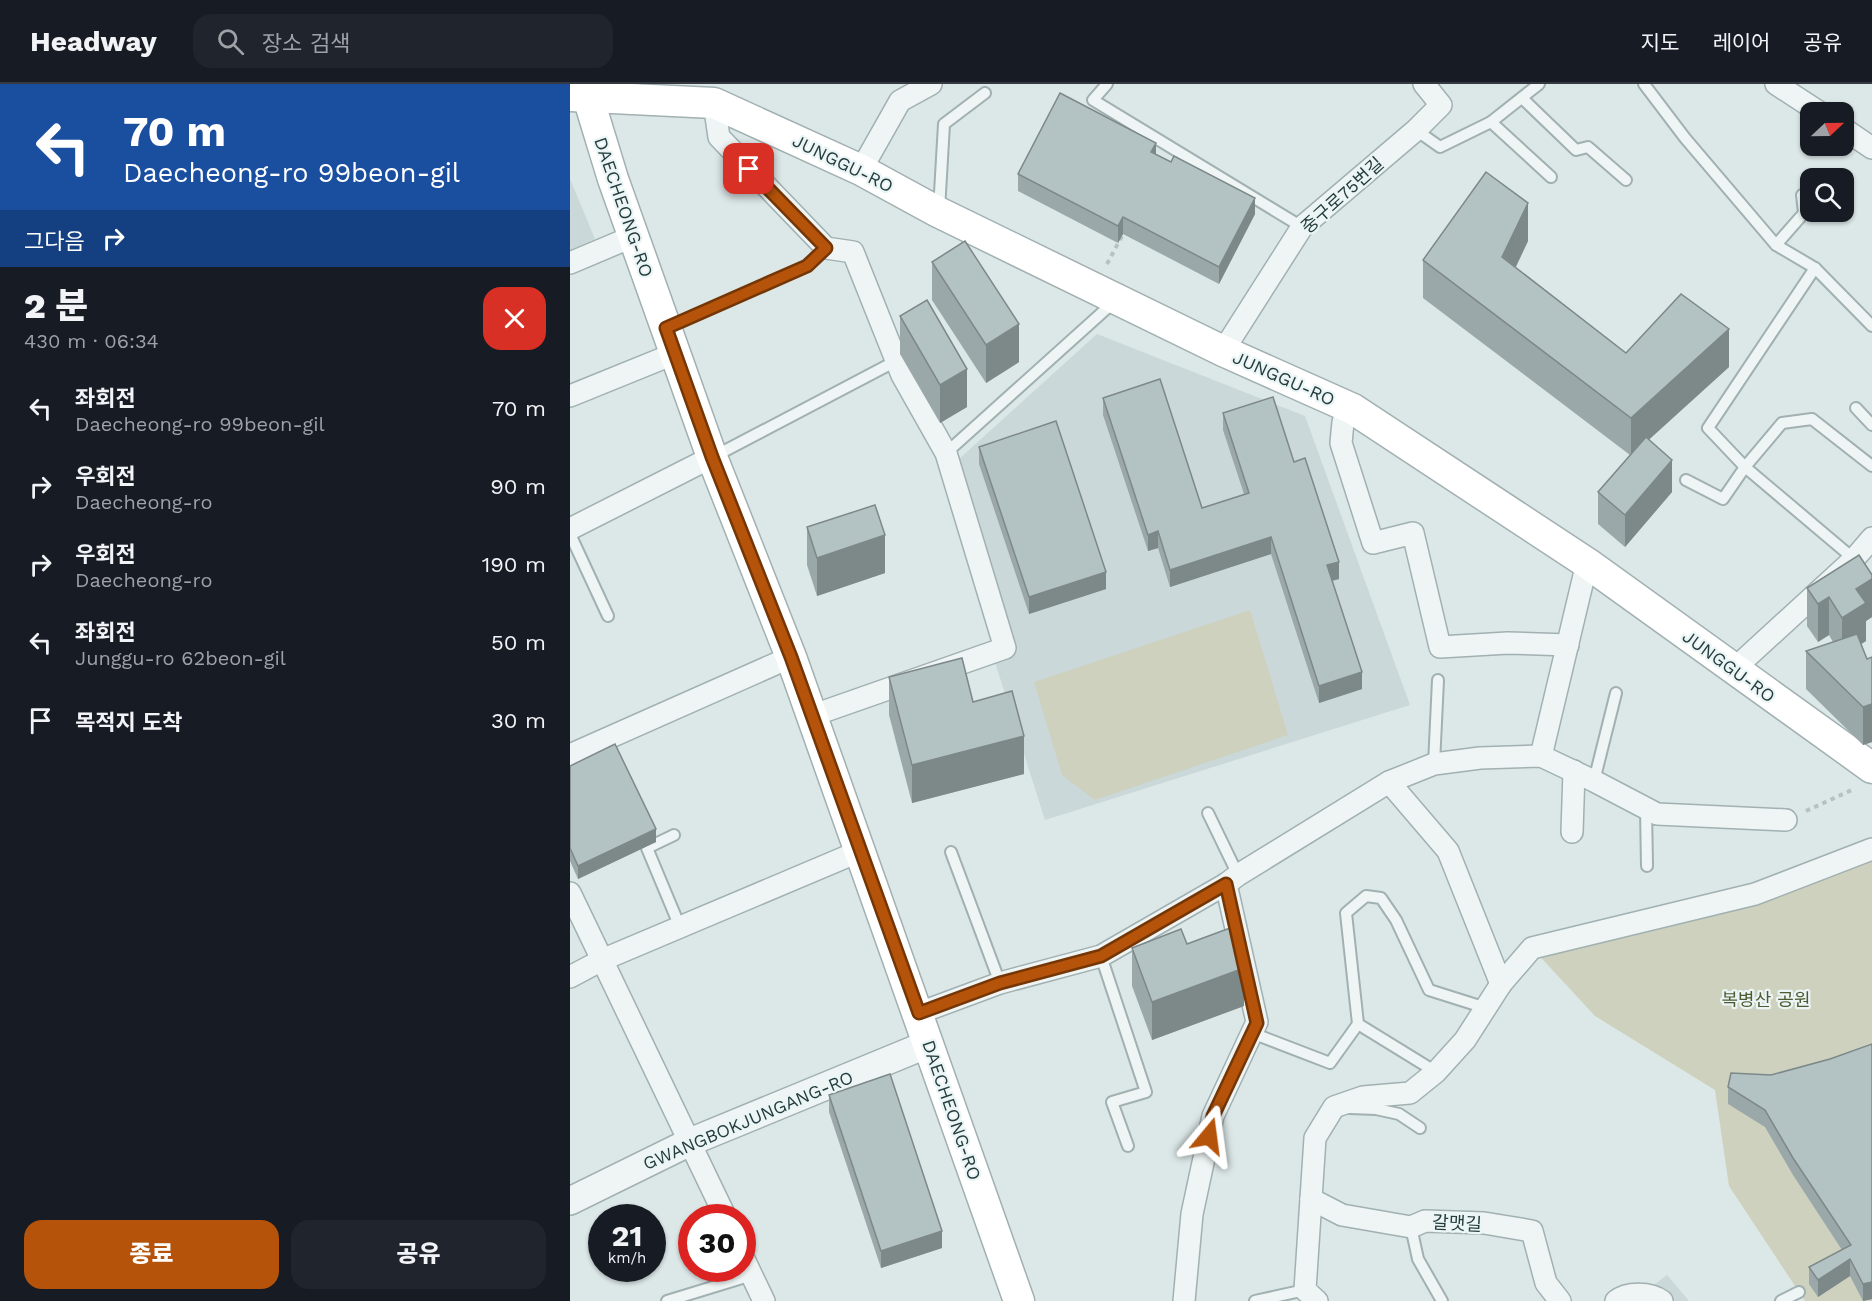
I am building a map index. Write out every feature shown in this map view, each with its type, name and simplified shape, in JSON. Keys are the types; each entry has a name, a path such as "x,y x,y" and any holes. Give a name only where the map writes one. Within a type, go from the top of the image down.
{"main road":[{"name":"JUNGGU-RO","path":"581,92 707,94 861,170 938,212 1106,294 1223,351 1353,409 1587,563 1734,669 1867,777"},
{"name":"DAECHEONG-RO","path":"581,92 712,457 791,657 919,1013 1019,1301"}],"street":[{"path":"861,170 900,101 931,84"},
{"name":"중구로75번길","path":"1223,351 1302,228 1416,130 1441,105 1424,84"},
{"path":"1776,84 1804,102"},
{"path":"707,94 719,137 826,248 853,252 902,375 946,453 1005,648 811,716"},
{"path":"1854,136 1872,148"},
{"path":"570,263 634,236"},
{"path":"570,396 671,341"},
{"name":"JUNGGU-RO","path":"1353,409 1342,422 1341,442 1373,543 1413,533 1440,646 1508,643 1568,645"},
{"path":"570,532 712,457"},
{"path":"1734,669 1865,550"},
{"path":"1541,756 1587,563"},
{"path":"570,755 791,657"},
{"path":"919,1013 1000,983 1101,956 1232,879 1389,782 1434,764 1479,758 1541,756 1657,814 1786,820"},
{"path":"1572,832 1574,771"},
{"path":"1389,782 1448,851 1501,984"},
{"path":"1311,1295 1311,1199 1315,1138 1334,1107 1363,1097 1410,1093 1436,1072 1465,1040 1501,984 1532,948 1755,894 1872,849"},
{"path":"570,977 602,960 860,851"},
{"path":"1184,1301 1192,1214 1213,1116 1257,1023 1232,879"},
{"path":"570,893 719,1204"},
{"name":"GWANGBOKJUNGANG-RO","path":"570,1201 690,1142 928,1044"},
{"name":"갈맷길","path":"1311,1199 1342,1215 1411,1227 1425,1221 1484,1223 1532,1231 1546,1283 1560,1301"},
{"path":"755,1282 764,1301"},
{"path":"1616,1301 1618,1298 1634,1294 1656,1297 1662,1301"}],"lane":[{"path":"1107,84 1093,100 1302,228"},
{"path":"1416,130 1440,147 1491,122 1539,84"},
{"path":"1644,84 1685,138 1776,245 1815,268 1872,326"},
{"path":"938,212 944,124 985,93"},
{"path":"1522,98 1576,150 1588,147 1626,180"},
{"path":"1491,122 1551,177"},
{"path":"1776,245 1800,218"},
{"path":"671,341 807,266 826,248"},
{"path":"1815,268 1708,428 1745,467 1865,550"},
{"path":"946,453 1106,294"},
{"path":"712,457 896,361"},
{"path":"1856,408 1872,425"},
{"path":"1686,480 1723,499 1745,467 1782,423 1812,419 1872,466"},
{"path":"570,532 608,616"},
{"path":"1434,764 1438,680"},
{"path":"1594,781 1616,693"},
{"path":"1646,809 1647,866"},
{"path":"1208,813 1232,879"},
{"path":"674,835 647,848 680,927"},
{"path":"951,852 1000,983"},
{"path":"1252,1033 1330,1063 1358,1024 1346,913 1366,896 1381,898 1396,920 1429,990 1486,1008"},
{"path":"1101,956 1146,1092 1112,1102 1128,1146"},
{"path":"1358,1024 1436,1072"},
{"path":"1334,1107 1376,1109 1399,1114 1420,1128"},
{"path":"1411,1227 1418,1259 1442,1301"},
{"path":"667,1301 729,1282"},
{"path":"1782,1301 1799,1292"},
{"path":"1255,1301 1311,1295"}],"path":[{"path":"1106,294 1123,234"},
{"path":"1786,820 1867,777"}],"shaded area":[{"path":"570,179 595,239 570,251"},
{"path":"1097,334 1305,416 1410,705 1045,820 995,662 1015,653 959,459"},
{"path":"1667,1275 1689,1301 1633,1301"}],"green space":[{"path":"1250,610 1288,735 1095,800 1062,775 1034,682"},
{"name":"복병산 공원","path":"1872,850 1872,1301 1805,1301 1729,1186 1715,1090 1595,1016 1532,948"}],"building":[{"path":"1060,93 1156,143 1151,152 1171,162 1174,156 1255,198 1219,267 1123,217 1118,226 1018,174"},
{"path":"1486,172 1528,203 1502,257 1626,353 1681,294 1729,329 1631,418 1423,260"},
{"path":"965,241 1019,324 986,345 932,262"},
{"path":"927,300 967,369 940,385 900,316"},
{"path":"1160,379 1202,508 1249,493 1223,413 1273,397 1294,462 1305,458 1339,562 1327,565 1362,672 1319,686 1271,537 1170,570 1158,531 1148,535 1103,398"},
{"path":"1056,421 1106,572 1029,597 979,447"},
{"path":"1646,437 1672,460 1625,515 1598,492"},
{"path":"875,505 885,535 817,558 807,527"},
{"path":"1859,555 1872,575 1872,579 1856,589 1866,603 1842,618 1829,597 1818,604 1807,588"},
{"path":"1857,634 1867,659 1872,657 1872,704 1863,707 1806,651"},
{"path":"962,658 973,702 1012,691 1024,736 912,765 889,677"},
{"path":"615,744 656,829 578,866 570,848 570,766"},
{"path":"1230,928 1244,968 1152,1002 1132,948 1181,929 1187,944"},
{"path":"1872,1044 1872,1282 1863,1284 1850,1259 1818,1280 1809,1267 1851,1245 1793,1158 1765,1110 1728,1087 1731,1073 1771,1075 1830,1059"},
{"path":"890,1074 942,1231 881,1251 829,1095"}],"route":[{"path":"749,169 826,248 807,266 666,328 712,457 791,657 919,1013 1000,983 1101,956 1226,884 1257,1023 1213,1116 1209,1136"}]}
